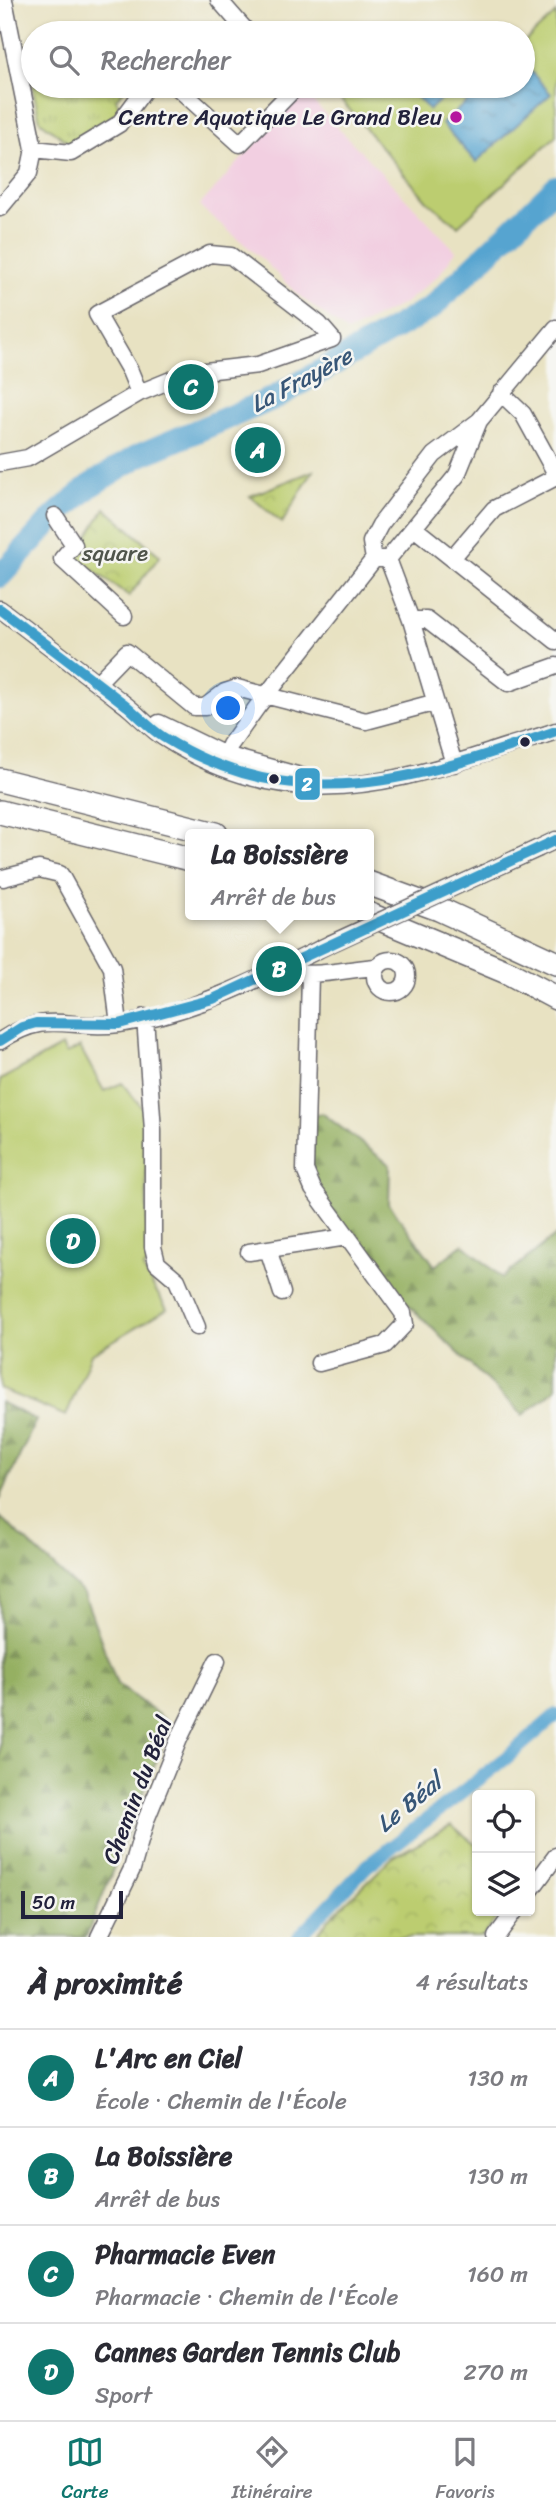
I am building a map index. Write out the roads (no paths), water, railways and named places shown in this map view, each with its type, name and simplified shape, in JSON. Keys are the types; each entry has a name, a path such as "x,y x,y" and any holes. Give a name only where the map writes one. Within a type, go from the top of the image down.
{"highway":[{"path":"0,780 196,829"},
{"path":"0,812 185,858"},
{"path":"374,885 439,909 556,963"},
{"path":"374,916 509,972 556,998"}],"street":[{"path":"4,0 21,58"},
{"path":"219,0 237,21"},
{"path":"0,208 29,173 34,149 29,98"},
{"path":"34,149 71,153 118,124 138,98"},
{"path":"189,98 240,144 285,98"},
{"path":"0,463 28,458 139,393 188,373 258,365 332,339 319,324 231,256 210,254 97,314 130,371 139,393"},
{"path":"454,764 433,703 411,620 370,542 434,456 479,421 556,328"},
{"path":"452,558 494,509 556,475 523,414 501,393"},
{"path":"223,761 266,696 381,559 414,528 457,475 479,421"},
{"path":"55,516 74,545 62,559 124,616"},
{"path":"414,528 556,641"},
{"path":"1,609 125,704 223,761 332,781 387,781 454,764 556,731"},
{"path":"411,620 427,620 509,683 556,666"},
{"path":"97,683 127,652 194,707 205,707 225,692 237,688 366,721 433,703"},
{"path":"0,1041 22,1027 36,1023 119,1024 213,999 556,840"},
{"path":"4,878 39,869 60,874 113,968 119,1024"},
{"path":"282,968 310,975 345,968 378,967 386,961 396,961 404,967 412,984 388,998 376,982 378,967"},
{"path":"310,975 305,1170 313,1189 396,1302 405,1324 385,1345 319,1363"},
{"path":"145,1017 153,1131 153,1247 156,1263 177,1280 197,1327"},
{"path":"249,1252 347,1237"},
{"path":"268,1250 282,1293"},
{"name":"Chemin du Béal","path":"99,1937 132,1869 146,1819 178,1739 217,1661"},
{"path":"535,1884 556,1856"},
{"path":"496,1937 511,1916"}],"water":[{"path":"535,76 551,94 476,162 442,124 471,98 535,98"},
{"path":"418,98 442,98 429,110"}],"waterway":[{"name":"La Frayère","path":"0,576 55,516 91,485 138,456 274,398 431,308 556,187"},
{"name":"Le Béal","path":"299,1937 367,1866 505,1759 556,1715"}],"place":[{"name":"Centre Aquatique Le Grand Bleu","path":"456,117"},
{"name":"Pharmacie Even","path":"191,387"},
{"name":"L'Arc en Ciel","path":"258,450"},
{"name":"La Boissière","path":"279,969"},
{"name":"Cannes Garden Tennis Club","path":"73,1241"}],"park label":[{"name":"square","path":"115,553"}]}
